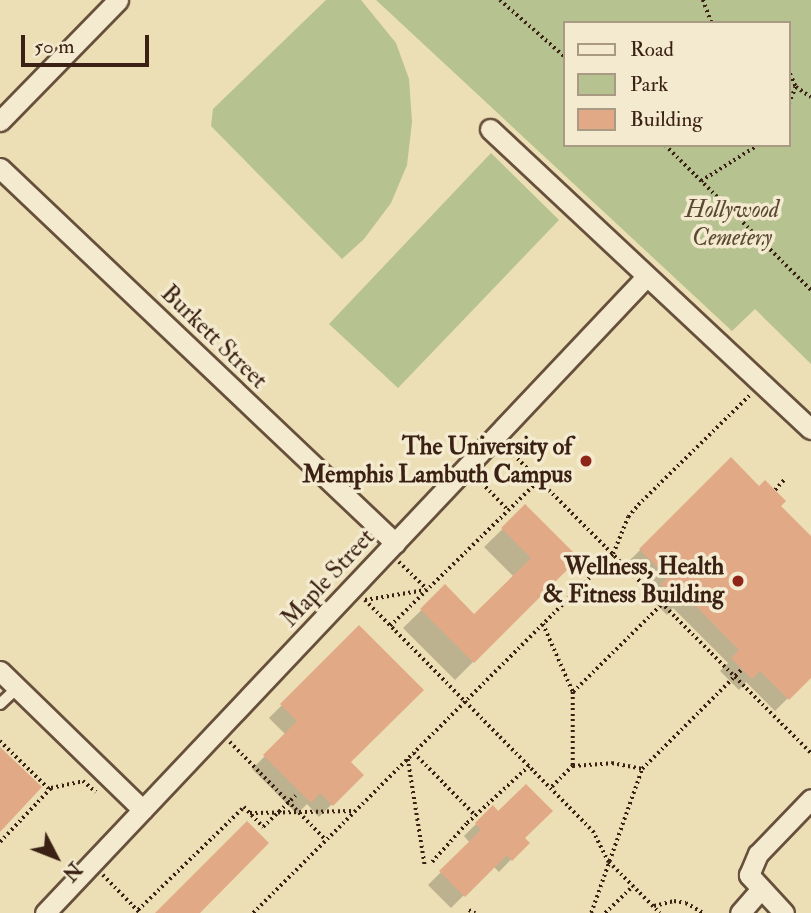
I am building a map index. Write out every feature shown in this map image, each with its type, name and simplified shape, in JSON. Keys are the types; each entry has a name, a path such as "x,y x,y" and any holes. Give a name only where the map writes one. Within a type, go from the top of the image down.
{"street":[{"path":"0,121 118,0"},
{"path":"490,129 811,429"},
{"name":"Burkett Street","path":"0,167 397,552"},
{"name":"Maple Street","path":"45,913 397,552 496,436 647,276"},
{"path":"0,671 143,810"},
{"path":"784,913 749,875 758,854 811,799"},
{"path":"740,913 760,890"}],"lane":[{"path":"0,704 17,688"}],"path":[{"path":"500,0 562,54"},
{"path":"703,0 711,21"},
{"path":"790,74 796,87 811,97"},
{"path":"790,102 796,87"},
{"path":"667,147 811,290"},
{"path":"701,182 755,147"},
{"path":"254,913 613,554 628,517 638,505 762,383"},
{"path":"496,436 811,753"},
{"path":"478,478 509,510"},
{"path":"775,490 785,479"},
{"path":"390,626 539,480"},
{"path":"397,552 427,589"},
{"path":"365,600 427,589"},
{"path":"360,595 593,831 609,862 660,913"},
{"path":"573,692 671,595"},
{"path":"543,624 573,692 573,766"},
{"path":"591,913 642,769 742,669"},
{"path":"0,741 50,790"},
{"path":"228,741 326,840"},
{"path":"414,753 475,815"},
{"path":"408,758 425,866"},
{"path":"551,788 573,766 612,763 642,769"},
{"path":"432,862 475,815 529,766"},
{"path":"0,842 50,790 83,781 104,799"},
{"path":"102,873 139,912 244,807 263,827 295,796"},
{"path":"250,813 355,811"},
{"path":"606,913 633,886"},
{"path":"653,906 674,901 686,902 703,913"},
{"path":"469,910 475,913"}],"green space":[{"path":"326,0 361,0 396,43 409,79 412,122 407,165 391,203 364,239 342,259 211,126 213,109"},
{"name":"Hollywood Cemetery","path":"376,0 811,0 811,364 755,309 732,331"},
{"path":"491,153 559,220 398,388 329,324"}],"building":[{"name":"Wellness, Health & Fitness Building","path":"731,457 759,486 765,480 786,501 781,506 811,536 811,678 789,700 760,671 752,679 731,658 739,650 687,597 680,604 671,595 661,584 668,577 639,549"},
{"path":"525,504 579,558 474,663 420,609 445,584 474,614 531,558 501,528"},
{"path":"359,625 424,690 351,762 364,775 333,806 320,793 311,803 263,755 297,721 280,704"},
{"path":"0,747 42,787 0,832"},
{"path":"526,784 553,811 525,838 530,843 512,861 507,855 465,897 439,871 481,830 475,823 493,805 498,811"},
{"path":"247,821 269,843 200,913 155,913"}],"place":[{"name":"The University of Memphis Lambuth Campus","path":"586,461"},
{"name":"Wellness, Health & Fitness Building","path":"738,581"}]}
